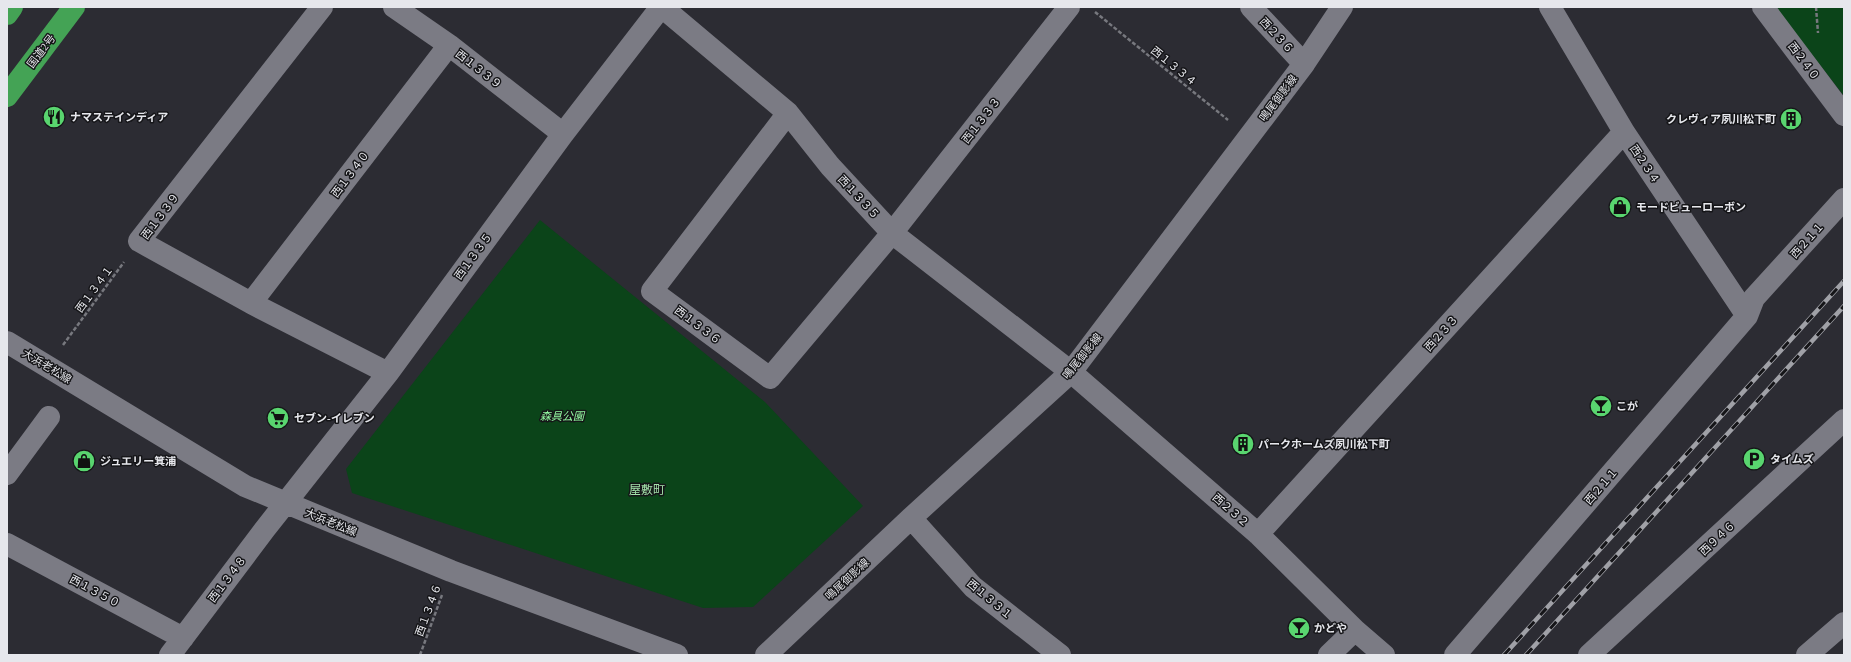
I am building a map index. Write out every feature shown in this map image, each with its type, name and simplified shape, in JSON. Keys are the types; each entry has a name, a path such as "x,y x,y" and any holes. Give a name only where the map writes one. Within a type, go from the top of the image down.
{"highway":[{"path":"7,14 12,7"},
{"name":"国道2号","path":"7,96 74,7"}],"street":[{"name":"西１３３９","path":"322,7 139,241 251,303 388,373"},
{"name":"西１３３９","path":"394,7 449,45 562,134"},
{"name":"西１３３５","path":"285,504 388,373 562,134 661,7 788,114 830,166 892,233 1071,372"},
{"name":"西１３３３","path":"892,233 1069,7"},
{"name":"西２３６","path":"1251,7 1304,64"},
{"name":"鳴尾御影線","path":"766,655 911,518 1071,372 1304,64 1342,7"},
{"name":"西２３４","path":"1550,7 1624,132 1750,307"},
{"name":"西２４０","path":"1763,7 1844,115"},
{"name":"西１３４０","path":"251,303 449,45"},
{"name":"西１３３６","path":"788,114 652,291 770,378 892,233"},
{"name":"西２３３","path":"1258,534 1624,132"},
{"name":"西２１１","path":"1455,655 1750,307 1844,199"},
{"name":"大浜老松線","path":"7,342 245,486 285,504 451,571 677,655"},
{"name":"西２３２","path":"1071,372 1258,534 1354,630 1384,655"},
{"path":"7,474 48,417"},
{"name":"西９４６","path":"1589,655 1841,429"},
{"name":"西１３４８","path":"170,655 285,504"},
{"name":"西１３３１","path":"911,518 973,587 1060,655"},
{"name":"西１３５０","path":"7,544 183,638"},
{"path":"1807,655 1844,623"},
{"path":"1329,655 1354,630"}],"path":[{"name":"西１３３４","path":"1094,12 1249,136"},
{"name":"西１３４１","path":"62,346 139,241"},
{"name":"西１３４６","path":"420,655 451,571"}],"green space":[{"path":"1775,7 1844,7 1844,96"},
{"name":"森具公園","path":"540,220 765,402 863,506 753,607 703,608 352,493 346,469"}],"railway":[{"path":"1504,655 1844,281"},
{"path":"1526,655 1844,306"}],"place":[{"name":"ナマステインディア","path":"54,117"},
{"name":"クレヴィア夙川松下町","path":"1791,119"},
{"name":"モードビューローボン","path":"1620,207"},
{"name":"こが","path":"1601,406"},
{"name":"セブン-イレブン","path":"278,418"},
{"name":"パークホームズ夙川松下町","path":"1243,444"},
{"name":"タイムズ","path":"1754,459"},
{"name":"ジュエリー箕浦","path":"84,461"},
{"name":"かどや","path":"1299,628"}],"district":[{"name":"屋敷町","path":"647,490"}]}
